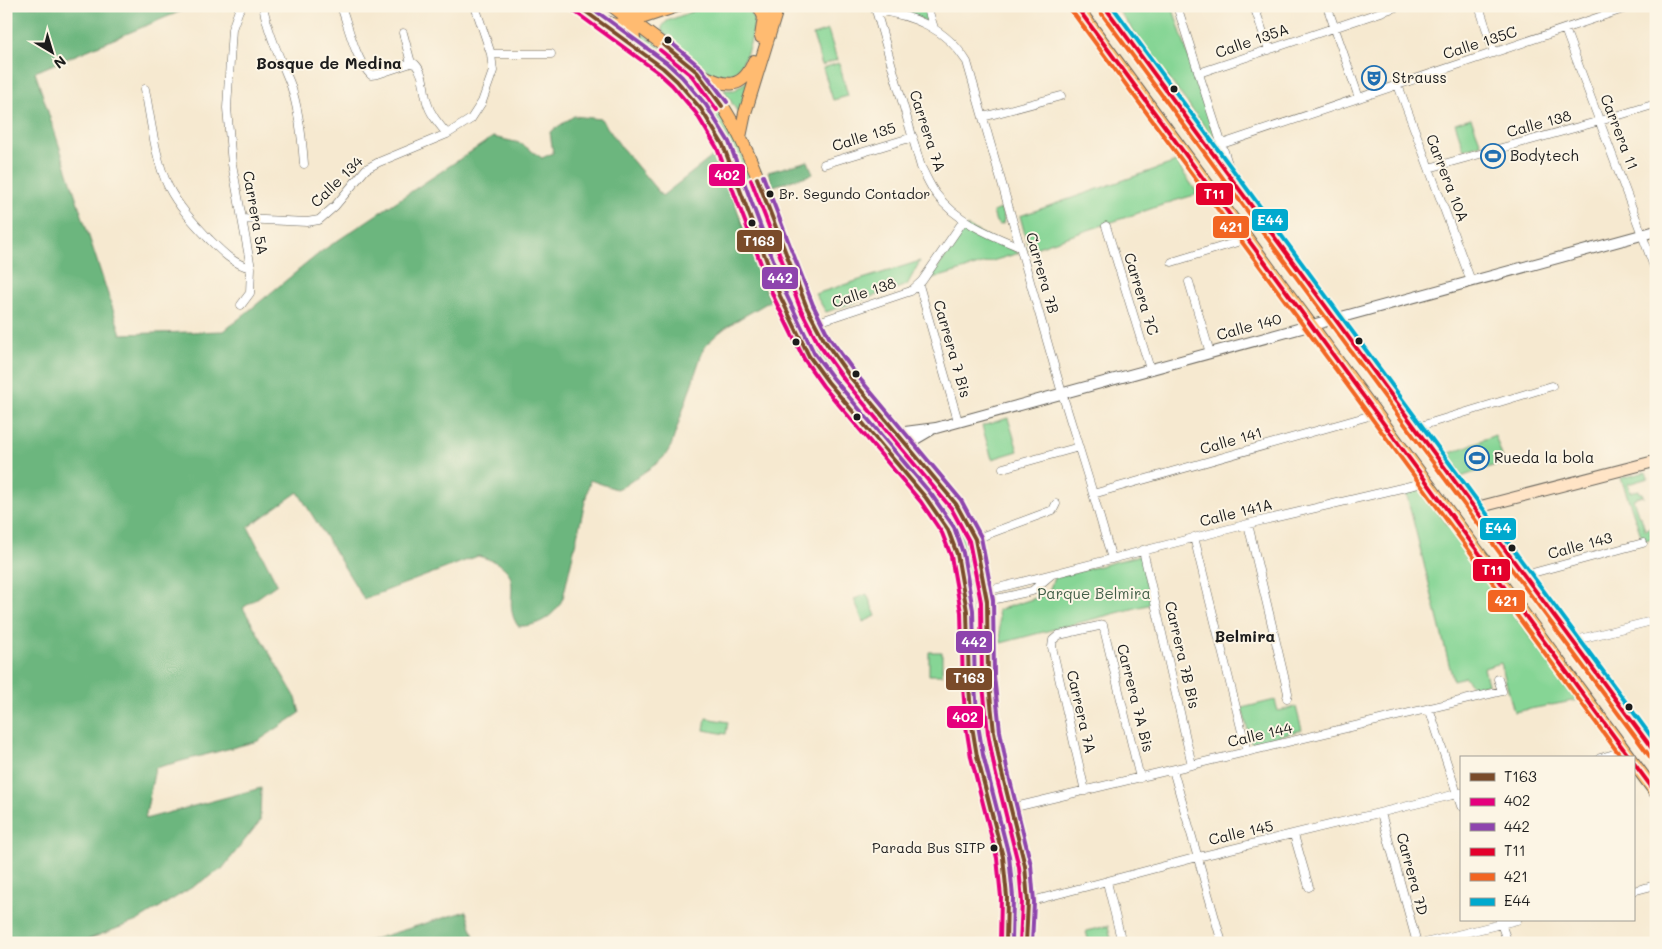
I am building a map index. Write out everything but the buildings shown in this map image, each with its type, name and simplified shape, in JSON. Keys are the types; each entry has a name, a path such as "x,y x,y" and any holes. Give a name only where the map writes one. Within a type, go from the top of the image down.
{"main road":[{"path":"578,6 638,50 677,81 691,95 715,130 728,156 786,311 816,367 941,518 948,530 957,554 967,611 969,686 974,741 982,780 1004,857 1007,897 1006,943"},
{"path":"616,9 637,6 632,21 633,37 638,50"},
{"path":"596,19 615,25 677,6"},
{"path":"616,9 697,72 714,81 728,84 744,79 752,66 763,30 764,17 759,6"},
{"path":"740,137 745,114 778,6"},
{"path":"1076,6 1627,755"},
{"path":"1104,6 1654,751"},
{"path":"697,72 718,99 740,137 807,308 815,323 836,358 900,439 956,504 975,540 982,565 986,596 990,705 1001,769 1022,849 1028,902 1026,943"},
{"path":"840,396 861,408 883,432 900,439"},
{"path":"1475,508 1656,461"},
{"path":"1634,763 1656,793"}],"street":[{"name":"Carrera 5A","path":"145,90 161,167 168,186 181,206 215,246 239,265 251,268 232,164 228,108 232,29 242,6"},
{"path":"263,6 276,52 290,84 299,117 304,164"},
{"path":"475,6 492,54 551,54"},
{"path":"927,6 934,28"},
{"path":"1177,6 1234,182"},
{"path":"1254,6 1268,50"},
{"path":"1327,6 1359,98"},
{"name":"Calle 135A","path":"1199,73 1399,6"},
{"path":"1479,6 1494,53"},
{"name":"Calle 135C","path":"1222,144 1630,7"},
{"name":"Carrera 7B","path":"875,8 903,15 934,28 947,36 960,50 967,62 1062,393 1112,558"},
{"name":"Carrera 7A","path":"875,8 921,167 930,185 937,196 964,220 1020,247"},
{"path":"342,9 365,69 371,75 411,63 415,64 421,72 427,103 447,134"},
{"name":"Carrera 11","path":"1565,29 1656,272"},
{"path":"403,33 411,63"},
{"name":"Calle 134","path":"242,219 307,222 319,220 335,206 366,169 447,134 471,119 482,102 493,71 492,54"},
{"name":"Carrera 10A","path":"1398,85 1471,281"},
{"path":"983,118 1061,96"},
{"name":"Calle 138","path":"1429,168 1600,122 1656,104"},
{"name":"Calle 135","path":"824,164 913,137"},
{"path":"919,285 964,220"},
{"name":"Carrera 7C","path":"1106,226 1150,370"},
{"name":"Calle 140","path":"887,452 900,439 958,421 1311,326 1656,230"},
{"path":"1172,262 1247,239"},
{"path":"241,305 250,292 251,268"},
{"path":"1189,282 1210,353"},
{"name":"Calle 138","path":"815,323 906,293 919,285"},
{"name":"Carrera 7 Bis","path":"919,285 958,421"},
{"path":"1414,428 1552,386"},
{"name":"Calle 141","path":"1093,494 1376,414"},
{"path":"1003,468 1079,447"},
{"name":"Calle 141A","path":"986,596 1052,573 1427,482"},
{"path":"975,540 1053,510 1056,504"},
{"path":"1248,524 1288,693 1287,698"},
{"path":"1194,537 1247,752"},
{"name":"Calle 143","path":"1524,575 1643,543"},
{"name":"Carrera 7B Bis","path":"1144,550 1192,765"},
{"name":"Calle 141A","path":"986,596 1032,591 1052,573"},
{"path":"1572,641 1656,620"},
{"name":"Carrera 7A","path":"1085,791 1052,647 1053,640 1059,635 1103,625"},
{"name":"Carrera 7A Bis","path":"1103,625 1140,778"},
{"name":"Calle 144","path":"1012,808 1502,691 1498,679"},
{"path":"1429,708 1459,793"},
{"path":"1174,770 1222,943"},
{"name":"Calle 145","path":"1028,902 1198,857 1459,793"},
{"name":"Carrera 7D","path":"1381,813 1417,943"},
{"path":"1294,835 1309,887"},
{"path":"1107,882 1122,943"},
{"path":"1634,890 1656,885"},
{"path":"1425,943 1500,922 1508,943"}],"green space":[{"path":"6,6 193,6 35,72 121,334 224,331 322,251 493,137 520,143 542,158 553,153 550,132 574,116 601,119 622,148 662,196 717,153 770,301 725,328 703,350 671,446 665,456 624,486 616,489 590,480 563,598 551,615 539,622 532,625 518,626 511,605 512,586 510,577 505,569 495,562 478,556 364,599 298,492 248,527 277,584 243,608 296,698 300,713 258,741 155,768 145,819 261,788 260,821 222,869 137,921 78,943 6,943"},
{"path":"707,6 747,6 754,19 750,45 742,63 731,76 725,78 713,75 662,31 662,27 667,21"},
{"path":"891,6 924,6 928,22"},
{"path":"1115,6 1172,6 1217,143"},
{"path":"828,30 837,60 822,65 813,35"},
{"path":"641,32 676,59 706,88 734,133 813,330 827,355 871,407 865,408 833,380 821,364 792,310 724,133 695,90 643,44 640,40"},
{"path":"839,63 848,96 833,100 823,68"},
{"path":"751,78 740,116 724,90 735,90"},
{"path":"1471,118 1481,144 1464,150 1455,123"},
{"path":"808,161 813,174 773,186 768,172"},
{"path":"1176,162 1198,194 1029,250 1020,216"},
{"path":"1001,209 1004,219 1003,224 1000,225 996,222 993,212"},
{"path":"967,226 1019,253 929,280"},
{"path":"920,261 907,285 826,312 815,294"},
{"path":"1008,418 1018,451 992,459 982,426"},
{"name":"Rueda la bola","path":"1495,435 1504,462 1461,477 1448,454"},
{"path":"906,451 941,494 961,523 977,570 983,606 988,733 995,775 1020,862 1023,893 1021,943 1010,943 977,732 971,589 965,563 959,542 907,469 904,458"},
{"path":"1646,472 1648,478 1628,484 1630,492 1639,490 1644,498 1642,496 1633,499 1645,530 1652,527 1653,530 1656,529 1650,533 1652,538 1643,541 1621,478"},
{"path":"1420,488 1578,700 1514,712 1501,663 1484,668 1488,684 1473,687 1465,677 1453,680 1406,492"},
{"name":"Parque Belmira","path":"1141,555 1151,604 1001,643 998,610 1042,596 1049,591 1054,578"},
{"path":"867,594 876,616 863,622 854,599"},
{"path":"929,652 942,652 942,675 929,675"},
{"path":"1275,700 1278,711 1296,707 1302,730 1251,743 1242,708"},
{"path":"706,718 728,722 726,734 704,730"},
{"path":"466,911 476,943 361,943"},
{"path":"1108,926 1112,943 1089,943 1086,931"}],"transit line":[{"name":"T163","path":"578,6 663,68 701,109 723,145 780,296 809,356 828,382 926,498 948,530 957,554 967,611 969,686 972,726 977,756 1003,857 1007,897 1006,943"},
{"name":"442","path":"589,6 667,63 706,105 729,142 786,294 814,353 931,494 954,527 963,553 973,610 975,686 978,725 983,755 1009,856 1013,897 1012,943"},
{"name":"T11","path":"1076,6 1629,756"},
{"name":"T11","path":"1104,6 1656,754"},
{"name":"E44","path":"1112,6 1656,743"},
{"name":"421","path":"1071,10 1621,756"},
{"name":"421","path":"1099,10 1651,758"},
{"name":"402","path":"574,11 659,73 696,113 717,148 774,298 804,359 823,386 921,502 942,533 951,556 961,612 963,686 971,757 997,858 1001,897 1000,943"},
{"name":"442","path":"668,40 701,68 727,102"},
{"name":"T163","path":"664,45 697,72 722,106"},
{"name":"402","path":"660,50 692,76 717,110"},
{"name":"442","path":"763,176 813,305 829,337 855,373 961,500 981,537 993,600 994,676 1000,731 1007,768 1031,865 1034,902 1032,943"},
{"name":"T163","path":"757,178 807,308 824,340 850,377 956,504 975,539 987,601 988,676 994,732 1001,769 1025,866 1028,902 1026,943"},
{"name":"402","path":"751,180 801,310 818,343 845,381 951,508 969,541 981,602 982,676 988,733 995,771 1019,867 1022,902 1020,943"},
{"name":"T11","path":"1634,763 1656,793"}],"place":[{"name":"Strauss","path":"1374,78"},
{"name":"Bodytech","path":"1493,156"},
{"name":"Br. Segundo Contador","path":"770,194"},
{"name":"Rueda la bola","path":"1477,458"},
{"name":"Parada Bus SITP","path":"994,848"}],"district":[{"name":"Bosque de Medina","path":"329,63"},
{"name":"Belmira","path":"1245,636"}]}
